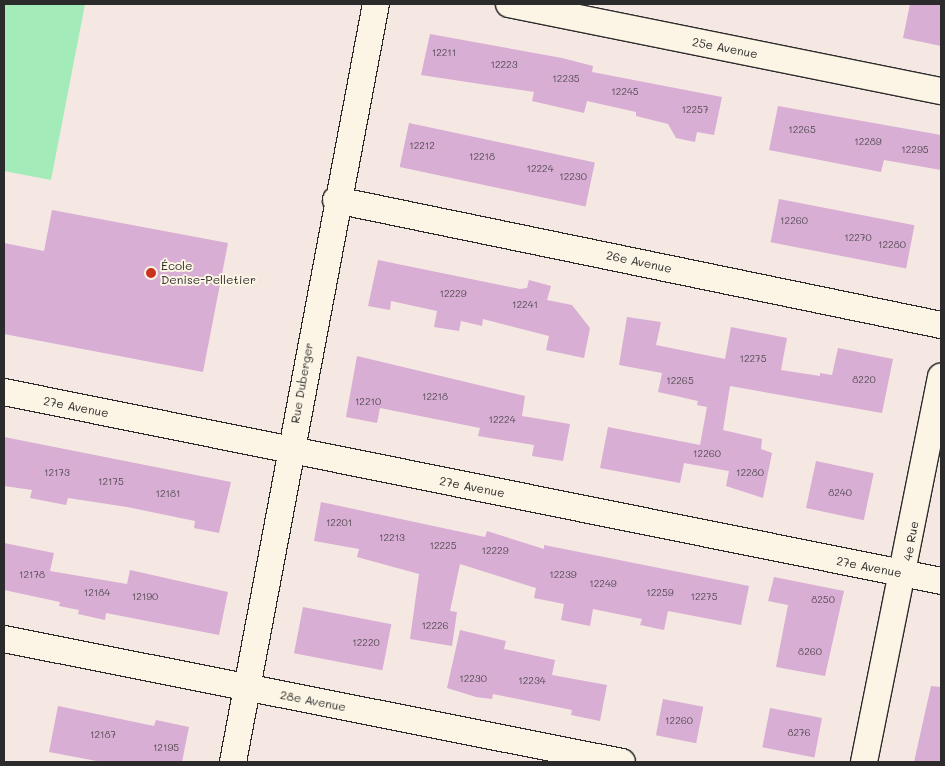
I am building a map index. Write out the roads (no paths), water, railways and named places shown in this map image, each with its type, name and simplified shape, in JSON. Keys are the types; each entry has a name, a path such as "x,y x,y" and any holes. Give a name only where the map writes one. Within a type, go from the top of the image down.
{"street":[{"name":"Rue Duberger","path":"233,762 336,200 376,4"},
{"name":"25e Avenue","path":"510,4 941,91"},
{"name":"26e Avenue","path":"336,200 941,325"},
{"name":"4e Rue","path":"864,762 905,574 941,377"},
{"name":"27e Avenue","path":"4,392 941,581"},
{"name":"28e Avenue","path":"4,639 622,762"}],"place":[{"name":"École Denise-Pelletier","path":"151,273"}]}
